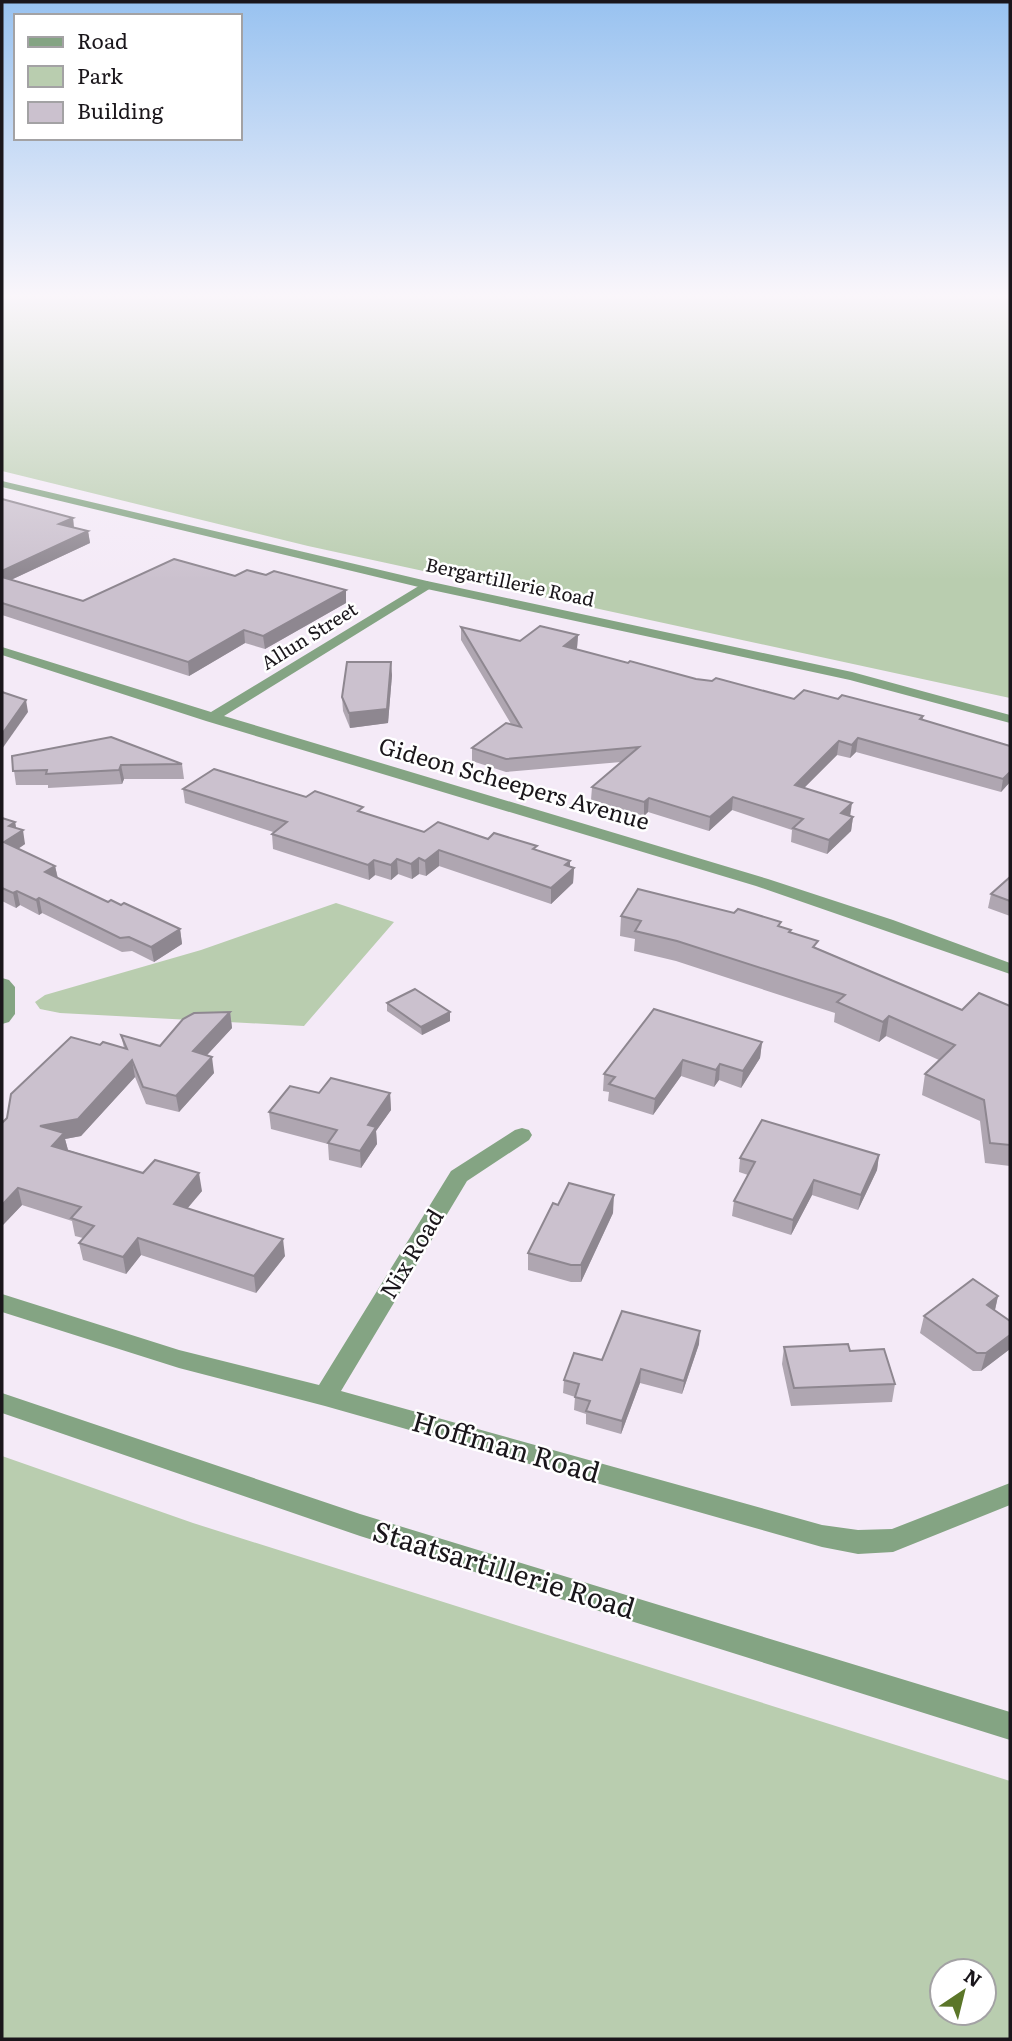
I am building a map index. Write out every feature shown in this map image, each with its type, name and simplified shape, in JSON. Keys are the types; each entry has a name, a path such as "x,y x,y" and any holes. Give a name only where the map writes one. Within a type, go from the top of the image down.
{"street":[{"name":"Bergartillerie Road","path":"2,484 427,585 852,676 1010,719"},
{"name":"Allun Street","path":"211,718 427,585"},
{"name":"Gideon Scheepers Avenue","path":"2,651 211,718 814,898 923,935 1010,970"},
{"path":"2,984 6,987 5,1014 2,1018"},
{"name":"Nix Road","path":"325,1396 459,1175 522,1135"},
{"name":"Hoffman Road","path":"2,1303 179,1359 325,1396 822,1536 858,1542 893,1540 1010,1494"},
{"name":"Staatsartillerie Road","path":"2,1403 360,1525 1010,1726"}],"green space":[{"path":"2,389 1010,389 1010,698 308,546 2,471"},
{"path":"336,903 394,922 304,1026 60,1013 40,1009 35,1002 45,995 201,950"},
{"path":"2,1456 193,1523 1010,1781 1010,2039 2,2039"}],"building":[{"path":"2,499 73,518 59,524 88,531 2,571"},
{"path":"174,559 235,576 247,570 266,575 274,571 346,590 263,636 244,630 188,662 2,603 2,577 83,601"},
{"path":"540,626 578,635 564,646 696,679 712,681 716,678 794,699 804,690 838,699 842,695 923,716 920,719 1010,746 1010,772 1003,779 858,738 852,745 839,741 795,785 852,803 841,813 853,817 829,840 793,828 803,819 733,797 710,817 649,798 644,802 592,787 639,747 506,759 472,748 506,723 521,727 461,627 520,641"},
{"path":"347,662 391,662 387,709 349,713 342,697"},
{"path":"2,692 26,700 2,734"},
{"path":"111,737 182,764 121,765 119,770 46,774 47,770 13,771 12,756"},
{"path":"214,769 306,797 315,791 363,807 358,811 424,832 438,822 488,839 494,833 537,846 533,849 570,861 565,865 574,868 551,888 439,850 425,861 419,858 411,864 397,859 391,865 374,860 368,865 272,834 287,822 183,789"},
{"path":"2,818 15,822 9,826 23,830 4,842 55,866 45,872 108,902 111,900 121,905 124,903 180,929 151,947 129,937 120,938 39,898 36,900 17,891 13,893 2,888"},
{"path":"1010,877 1010,901 991,894"},
{"path":"638,889 734,913 738,909 781,922 778,926 791,930 789,932 818,941 813,947 962,1010 979,993 1010,1006 1010,1145 990,1143 984,1100 925,1074 955,1045 889,1016 883,1022 837,1002 845,995 677,941 635,931 641,921 621,916"},
{"path":"415,989 450,1012 421,1027 387,1003"},
{"path":"654,1009 762,1042 743,1071 720,1064 716,1070 683,1060 655,1099 609,1084 615,1077 604,1074"},
{"path":"230,1012 193,1051 212,1057 176,1096 143,1087 132,1060 78,1119 40,1126 64,1133 52,1146 143,1173 155,1160 199,1173 174,1204 283,1239 254,1276 138,1238 123,1257 79,1243 94,1226 71,1218 81,1207 18,1188 2,1205 2,1123 7,1118 11,1094 71,1037 127,1049 121,1035 160,1046 183,1019 194,1013"},
{"path":"331,1078 390,1093 368,1125 376,1127 360,1151 328,1143 337,1130 269,1112 290,1086 319,1093"},
{"path":"762,1120 879,1155 861,1195 814,1180 793,1220 734,1201 755,1162 740,1158"},
{"path":"569,1183 614,1195 581,1265 571,1265 528,1253 553,1203 558,1205"},
{"path":"973,1279 998,1296 987,1305 1010,1321 1010,1335 986,1353 977,1353 924,1316"},
{"path":"622,1311 700,1331 684,1381 641,1369 622,1421 586,1411 590,1401 575,1397 579,1384 564,1380 574,1353 602,1360"},
{"path":"848,1344 850,1351 884,1349 895,1384 794,1388 784,1347"}]}
